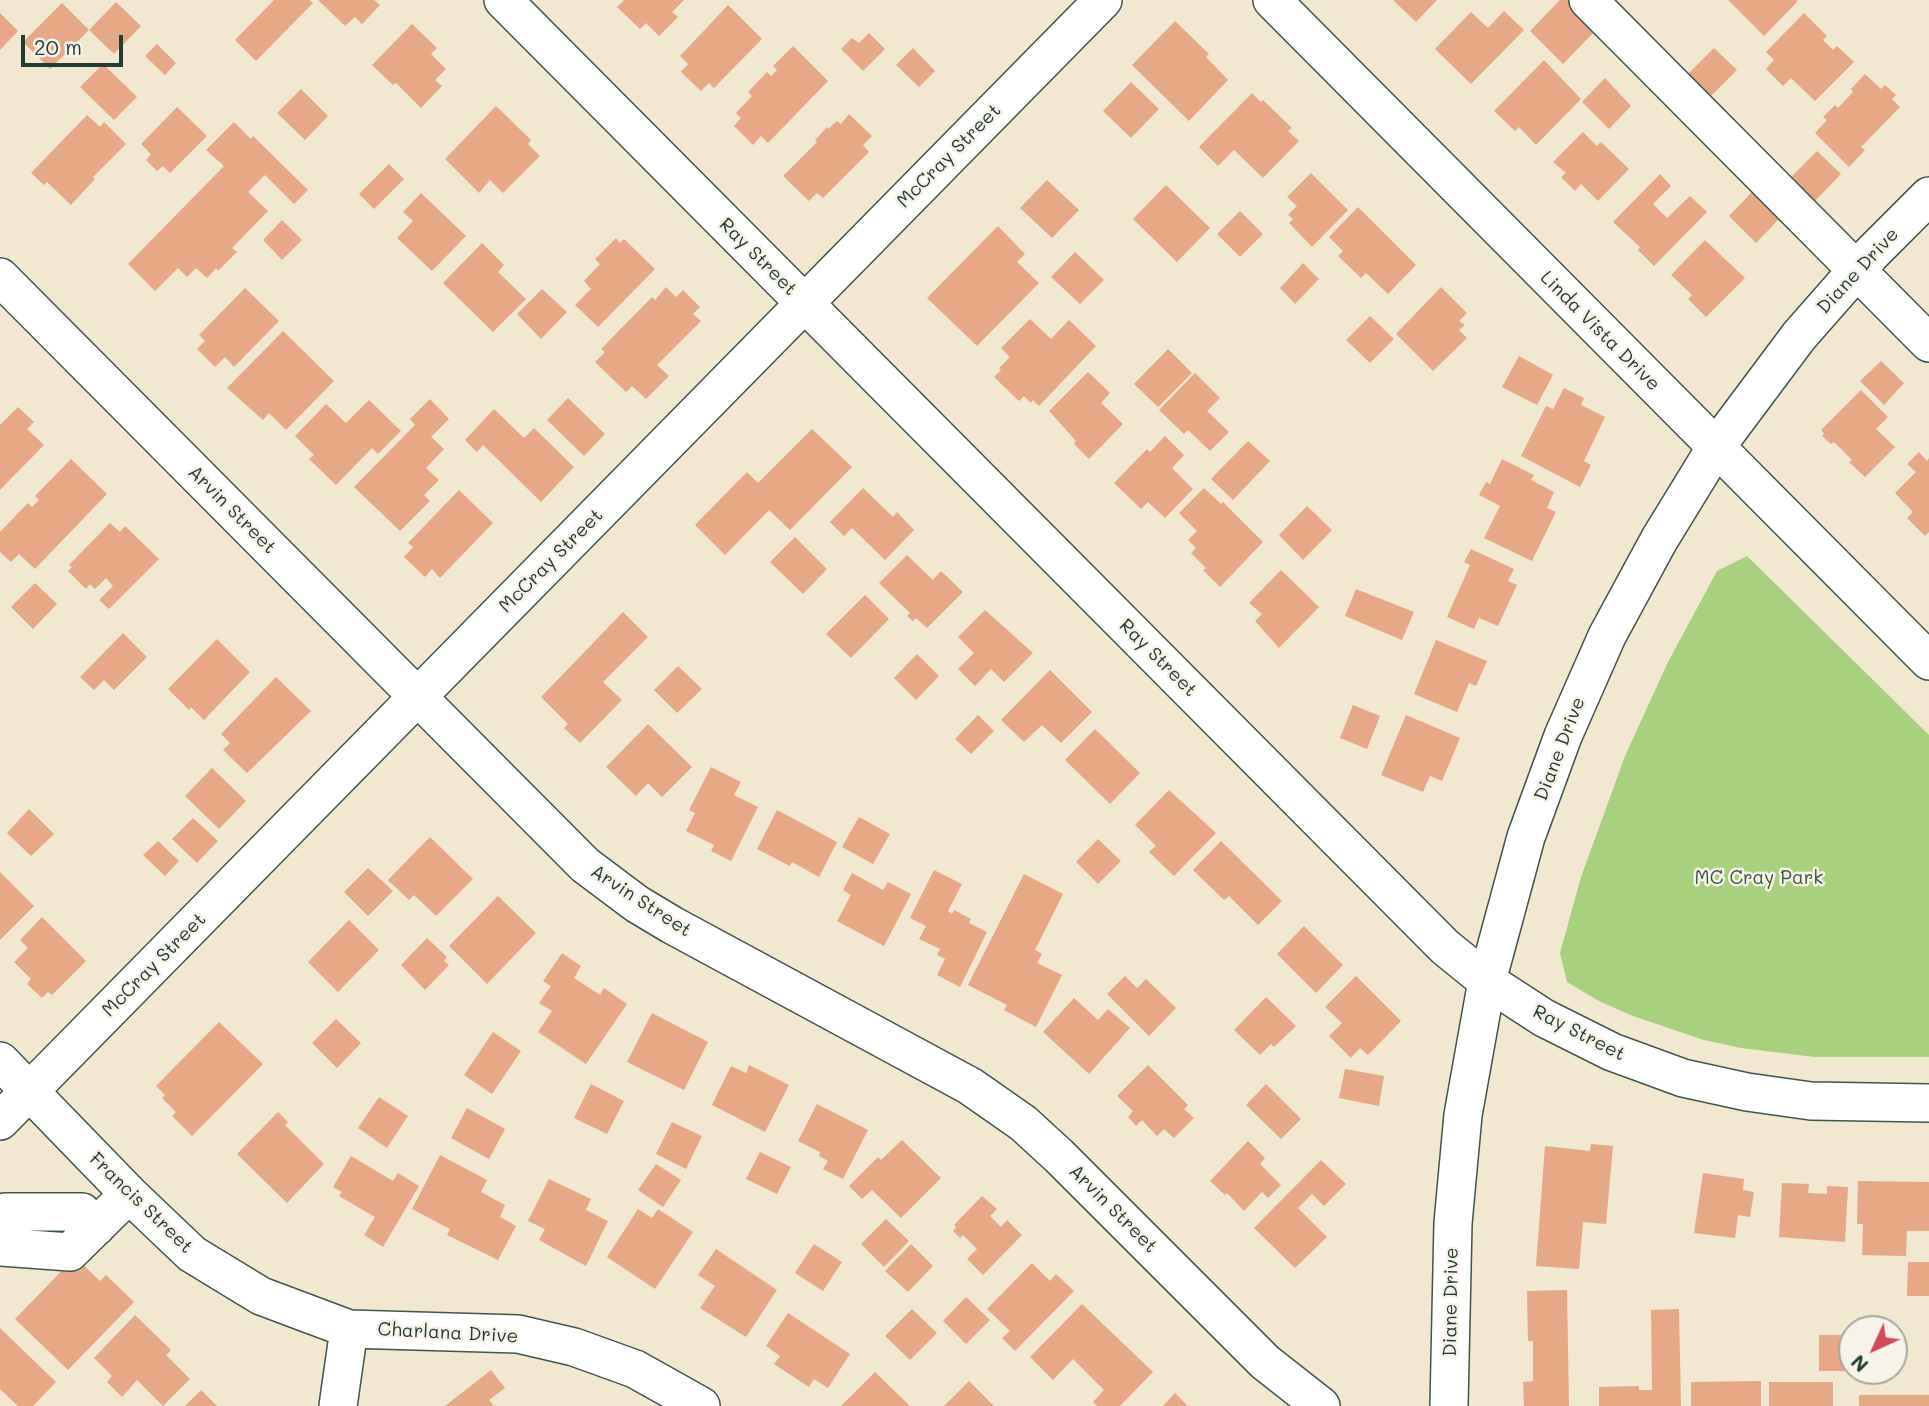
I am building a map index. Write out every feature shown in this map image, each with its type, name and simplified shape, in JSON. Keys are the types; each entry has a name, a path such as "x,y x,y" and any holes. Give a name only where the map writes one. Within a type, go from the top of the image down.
{"street":[{"name":"Ray Street","path":"503,0 1445,947 1487,981 1544,1018 1601,1046 1684,1078 1747,1092 1811,1101 1929,1103"},
{"name":"McCray Street","path":"0,1121 1103,0"},
{"name":"Linda Vista Drive","path":"1272,0 1929,661"},
{"path":"1588,0 1929,343"},
{"name":"Diane Drive","path":"1449,1406 1453,1223 1463,1115 1487,981 1526,837 1563,736 1607,636 1646,564 1716,447 1799,336 1857,270 1929,196"},
{"name":"Arvin Street","path":"0,277 585,865 637,904 672,925 970,1086 1023,1123 1265,1362 1321,1406"},
{"name":"Francis Street","path":"0,1061 129,1194 192,1254 261,1296 349,1329"},
{"path":"0,1247 70,1252 129,1194"},
{"path":"0,1217 5,1212 82,1212 96,1227"},
{"path":"338,1406 349,1329"},
{"name":"Charlana Drive","path":"349,1329 519,1334 574,1347 635,1369 701,1406"}],"green space":[{"name":"MC Cray Park","path":"1747,556 1929,735 1929,1057 1815,1057 1741,1048 1704,1040 1633,1016 1599,1001 1567,982 1560,953 1581,877 1625,756 1668,662 1717,571"}],"building":[{"path":"274,0 309,0 313,3 256,61 235,40"},
{"path":"318,0 374,0 380,5 362,24 355,17 345,26"},
{"path":"624,0 684,0 672,12 678,17 659,36 646,23 640,29 617,7"},
{"path":"1393,0 1437,0 1416,22"},
{"path":"1560,0 1567,0 1597,29 1563,64 1530,31"},
{"path":"1728,0 1796,0 1798,1 1764,36"},
{"path":"116,2 141,26 114,54 89,30"},
{"path":"62,3 89,30 50,69 23,42"},
{"path":"728,5 762,39 714,88 709,83 701,91 681,72 688,64 680,56"},
{"path":"1504,11 1524,30 1471,84 1435,49 1471,12 1488,28"},
{"path":"0,13 18,31 0,50"},
{"path":"1804,13 1827,36 1823,40 1833,50 1837,46 1854,62 1815,101 1791,78 1783,86 1766,69 1774,60 1766,52"},
{"path":"1175,21 1209,54 1206,57 1228,80 1189,121 1132,65"},
{"path":"412,24 437,48 431,54 446,69 435,80 442,86 421,108 396,83 393,85 372,65"},
{"path":"869,33 885,49 863,71 841,49 852,38 859,43"},
{"path":"157,44 176,63 165,75 145,56"},
{"path":"793,46 828,81 768,143 761,136 753,145 734,126 741,118 736,113 752,96 748,92 767,72 771,76 777,70 773,66"},
{"path":"913,48 935,71 919,87 896,65"},
{"path":"1714,48 1737,70 1711,96 1688,74"},
{"path":"1544,60 1581,99 1536,145 1519,127 1515,131 1494,111"},
{"path":"103,64 137,97 114,120 80,87"},
{"path":"1865,74 1881,89 1885,85 1896,95 1892,99 1900,107 1861,147 1865,150 1849,167 1815,133 1827,120 1823,117 1835,105 1838,108"},
{"path":"1605,78 1631,106 1609,129 1582,102"},
{"path":"1131,82 1159,109 1131,138 1103,111"},
{"path":"301,89 328,116 305,140 277,113"},
{"path":"1252,93 1292,128 1288,131 1299,141 1263,178 1234,150 1218,166 1199,147"},
{"path":"496,106 531,140 528,144 540,156 503,193 490,180 479,193 445,159"},
{"path":"177,107 207,136 170,173 163,166 157,171 146,160 151,154 141,144"},
{"path":"849,114 872,136 863,145 869,152 823,198 817,193 809,201 783,176 817,142 815,140 827,127 828,129 837,121 841,124"},
{"path":"87,115 100,127 104,122 126,144 93,177 95,179 71,205 47,182 44,185 31,173"},
{"path":"234,122 251,139 253,136 308,190 294,204 265,175 248,192 268,211 232,248 237,252 207,278 196,268 187,277 178,268 155,291 128,264 224,166 206,150"},
{"path":"1583,132 1597,146 1601,142 1629,169 1598,201 1581,184 1575,191 1561,177 1566,173 1553,162"},
{"path":"1817,151 1841,174 1813,203 1789,179"},
{"path":"389,164 404,179 374,209 359,194"},
{"path":"1311,173 1348,210 1312,247 1289,223 1293,219 1288,215 1297,206 1287,197"},
{"path":"1660,174 1671,186 1653,204 1667,218 1690,196 1707,212 1654,266 1638,250 1640,247 1613,222"},
{"path":"1047,180 1079,210 1052,238 1020,208"},
{"path":"1166,185 1210,228 1177,262 1133,219"},
{"path":"1753,191 1780,218 1756,243 1729,216"},
{"path":"421,193 466,236 432,271 397,238 413,221 403,212"},
{"path":"1358,207 1416,265 1388,294 1366,273 1361,278 1338,256 1343,251 1329,237"},
{"path":"1240,211 1263,234 1240,257 1217,234"},
{"path":"282,220 302,240 282,260 263,240"},
{"path":"998,226 1025,254 1017,262 1039,283 977,346 927,298"},
{"path":"616,238 620,243 624,239 655,269 598,327 575,305 591,289 584,281 600,264 595,259"},
{"path":"1705,240 1745,278 1706,317 1688,299 1692,295 1671,275"},
{"path":"482,243 504,265 498,272 526,299 493,332 443,283"},
{"path":"1075,252 1104,280 1080,304 1051,277"},
{"path":"1303,263 1319,279 1295,304 1280,288"},
{"path":"666,287 676,297 683,290 700,307 693,314 701,321 657,365 669,376 646,399 632,386 626,392 595,362 605,352 601,349 652,297 655,300"},
{"path":"1441,287 1467,313 1459,321 1465,325 1459,330 1467,338 1433,371 1396,334"},
{"path":"245,288 279,321 234,367 225,357 215,367 197,349 205,341 199,335"},
{"path":"542,289 567,312 541,339 517,314"},
{"path":"1370,316 1394,339 1370,363 1346,340"},
{"path":"1030,319 1051,339 1069,320 1096,346 1039,406 1024,396 1019,401 994,377 1010,357 1001,348"},
{"path":"283,331 334,381 286,430 269,413 263,420 227,388"},
{"path":"1168,349 1192,373 1158,407 1134,384"},
{"path":"1519,356 1553,375 1537,405 1502,387"},
{"path":"1881,361 1904,383 1884,405 1860,381"},
{"path":"1088,372 1110,393 1101,403 1123,424 1089,459 1049,411"},
{"path":"1195,373 1220,398 1207,411 1229,432 1210,451 1188,430 1184,434 1159,410"},
{"path":"1564,388 1584,398 1581,405 1605,417 1584,461 1591,465 1580,487 1521,456 1546,406 1553,409"},
{"path":"1861,390 1888,417 1876,429 1895,447 1865,477 1834,442 1831,444 1822,436 1824,433 1821,430"},
{"path":"568,398 605,434 584,456 547,420"},
{"path":"430,399 449,419 431,437 444,449 426,468 439,480 424,495 430,501 400,531 354,487 415,425 410,419"},
{"path":"369,400 401,431 378,454 372,448 336,485 309,459 314,455 295,436 326,404 346,423"},
{"path":"18,407 34,422 27,429 44,445 0,490 0,425"},
{"path":"494,409 524,438 534,428 574,467 541,502 483,445 477,452 465,440"},
{"path":"812,429 852,467 790,530 769,510 725,555 695,525 747,472 758,483"},
{"path":"1165,436 1184,455 1172,468 1193,489 1165,518 1148,502 1141,509 1114,483 1147,449 1150,452"},
{"path":"1248,441 1270,461 1233,500 1211,479"},
{"path":"1919,452 1927,461 1929,458 1929,532 1925,536 1907,518 1913,512 1895,493 1916,472 1907,464"},
{"path":"71,459 107,494 35,569 19,554 11,562 0,552 0,532 28,503 32,507 39,500 35,496"},
{"path":"1502,459 1534,475 1531,480 1554,492 1547,508 1556,512 1532,561 1484,538 1500,506 1479,495 1486,482 1490,484"},
{"path":"863,488 893,517 897,512 914,530 885,560 852,528 844,536 830,522"},
{"path":"1204,488 1221,504 1223,502 1263,542 1220,587 1191,553 1196,548 1188,540 1197,531 1179,513"},
{"path":"459,490 493,523 440,578 432,569 425,577 404,557 413,547 408,543"},
{"path":"1307,506 1332,530 1303,560 1279,535"},
{"path":"110,523 120,532 125,526 159,559 109,609 99,600 113,586 106,578 95,589 90,584 86,589 68,571 72,567 69,565"},
{"path":"795,537 827,569 803,594 770,562"},
{"path":"1471,549 1514,569 1508,581 1517,585 1498,626 1479,618 1474,629 1447,617 1470,565 1464,562"},
{"path":"907,555 933,580 941,571 963,592 927,628 916,618 913,621 907,616 910,613 879,583"},
{"path":"1281,570 1319,607 1279,648 1255,621 1262,614 1249,603"},
{"path":"35,583 57,604 33,629 11,607"},
{"path":"1356,589 1414,612 1402,640 1345,616"},
{"path":"865,595 889,619 851,658 826,634"},
{"path":"985,610 1033,653 1004,682 991,669 975,686 958,669 974,653 958,637"},
{"path":"623,612 648,637 603,682 622,700 580,743 564,728 568,724 541,697"},
{"path":"123,633 147,657 114,690 104,680 94,690 80,677"},
{"path":"217,639 250,672 204,720 191,707 189,710 168,689"},
{"path":"1436,640 1487,661 1476,686 1469,683 1457,712 1414,694"},
{"path":"917,654 939,676 916,700 894,678"},
{"path":"678,666 702,689 677,713 654,690"},
{"path":"1050,670 1092,712 1061,743 1042,725 1024,742 1001,720"},
{"path":"276,677 311,711 247,773 223,750 230,743 221,734"},
{"path":"1353,705 1380,716 1367,749 1340,738"},
{"path":"978,715 994,731 971,754 955,739"},
{"path":"1406,715 1460,738 1442,781 1430,776 1423,792 1381,775"},
{"path":"648,724 692,767 662,797 648,783 636,796 606,767"},
{"path":"1095,729 1140,773 1110,804 1065,760"},
{"path":"711,767 741,782 734,795 758,807 731,861 711,851 714,845 686,831 695,813 689,810"},
{"path":"212,768 246,801 219,829 185,796"},
{"path":"1169,790 1216,833 1174,876 1149,852 1156,846 1135,825"},
{"path":"29,809 54,834 31,856 7,833"},
{"path":"777,810 837,842 819,877 792,862 790,866 757,849"},
{"path":"859,817 890,834 873,864 842,847"},
{"path":"193,818 218,841 197,863 172,839"},
{"path":"430,837 473,879 436,916 414,895 409,900 388,880"},
{"path":"1098,839 1121,861 1098,884 1076,862"},
{"path":"158,841 179,861 165,876 143,855"},
{"path":"1221,841 1282,901 1258,925 1229,896 1224,900 1193,870"},
{"path":"368,868 393,891 368,916 344,892"},
{"path":"934,870 962,884 948,911 952,914 954,910 971,919 969,923 987,932 960,987 937,975 945,959 937,955 940,949 919,939 926,926 910,918"},
{"path":"0,872 34,906 0,940"},
{"path":"852,873 883,890 888,882 911,894 884,946 837,921 851,895 843,890"},
{"path":"1024,874 1063,894 1035,950 1042,954 1037,963 1062,975 1036,1027 1004,1010 1007,1005 968,985"},
{"path":"498,896 536,933 487,984 449,946"},
{"path":"42,917 86,961 52,995 48,992 42,998 27,984 31,979 14,962 28,948 20,940"},
{"path":"349,920 379,950 338,992 308,962"},
{"path":"1304,926 1343,965 1316,993 1277,954"},
{"path":"427,938 447,957 444,961 449,965 425,990 401,965"},
{"path":"562,953 581,966 574,978 600,995 604,988 627,1004 586,1064 538,1032 552,1011 539,1003 551,986 543,981"},
{"path":"1125,976 1137,988 1146,979 1176,1008 1149,1036 1107,994"},
{"path":"1356,976 1401,1021 1368,1055 1360,1048 1351,1058 1329,1036 1342,1023 1325,1007"},
{"path":"1266,997 1296,1026 1274,1047 1271,1044 1260,1055 1234,1030"},
{"path":"1074,998 1098,1020 1108,1009 1130,1028 1089,1074 1043,1032"},
{"path":"652,1013 708,1042 684,1090 627,1062"},
{"path":"336,1019 361,1043 337,1068 312,1043"},
{"path":"219,1022 263,1064 192,1136 172,1116 176,1112 162,1098 165,1095 156,1086"},
{"path":"493,1032 521,1051 492,1094 464,1075"},
{"path":"749,1065 789,1085 765,1132 712,1105 731,1066 746,1073"},
{"path":"1148,1065 1188,1105 1184,1109 1194,1118 1174,1138 1164,1129 1157,1136 1142,1120 1136,1126 1128,1117 1133,1111 1117,1096"},
{"path":"1345,1069 1384,1076 1379,1106 1339,1098"},
{"path":"591,1084 624,1101 607,1134 574,1118"},
{"path":"1266,1084 1301,1119 1281,1139 1246,1105"},
{"path":"379,1097 408,1116 387,1148 358,1128"},
{"path":"817,1104 868,1130 843,1179 823,1169 828,1161 819,1156 820,1152 798,1141"},
{"path":"467,1108 505,1129 489,1159 451,1138"},
{"path":"278,1112 288,1122 285,1125 324,1164 287,1203 237,1154"},
{"path":"672,1122 702,1136 686,1169 656,1154"},
{"path":"902,1140 941,1178 901,1218 872,1190 862,1199 849,1186 878,1157 881,1160"},
{"path":"1248,1141 1265,1158 1260,1164 1281,1185 1268,1198 1262,1192 1244,1211 1227,1193 1225,1195 1210,1181"},
{"path":"1591,1144 1613,1146 1606,1224 1583,1222 1579,1269 1536,1266 1545,1146 1590,1151"},
{"path":"760,1152 791,1167 777,1194 746,1179"},
{"path":"440,1155 487,1180 481,1192 505,1205 500,1217 516,1226 498,1260 447,1235 450,1229 412,1209"},
{"path":"351,1156 393,1181 398,1173 419,1186 383,1247 364,1235 375,1217 339,1196 342,1192 333,1187"},
{"path":"1321,1160 1346,1184 1324,1206 1312,1194 1298,1208 1327,1237 1295,1268 1254,1228"},
{"path":"656,1164 681,1180 663,1207 638,1190"},
{"path":"1703,1173 1744,1179 1743,1190 1754,1192 1750,1217 1738,1215 1735,1238 1694,1233"},
{"path":"549,1179 591,1199 586,1210 608,1221 586,1266 539,1240 545,1229 528,1221"},
{"path":"1858,1181 1929,1182 1929,1231 1907,1231 1906,1256 1862,1255 1863,1224 1857,1224"},
{"path":"1782,1183 1809,1184 1808,1193 1827,1194 1827,1186 1848,1187 1845,1242 1779,1237"},
{"path":"982,1196 997,1209 990,1216 1001,1227 1007,1220 1022,1235 983,1275 967,1259 977,1249 963,1235 960,1238 953,1231 956,1227 954,1225"},
{"path":"638,1209 652,1218 658,1209 693,1232 655,1289 607,1257"},
{"path":"886,1219 909,1241 884,1267 861,1244"},
{"path":"814,1244 842,1262 823,1291 795,1273"},
{"path":"911,1244 933,1266 908,1292 885,1271"},
{"path":"716,1249 777,1290 746,1337 700,1308 715,1286 698,1275"},
{"path":"75,1257 100,1281 106,1275 134,1302 68,1370 15,1319"},
{"path":"1908,1262 1929,1262 1929,1296 1907,1296"},
{"path":"1032,1263 1050,1281 1056,1274 1074,1291 1015,1351 1002,1338 1010,1331 987,1309"},
{"path":"1567,1290 1569,1406 1524,1406 1523,1382 1533,1381 1533,1341 1528,1341 1527,1291"},
{"path":"966,1297 990,1320 966,1344 943,1321"},
{"path":"1082,1304 1153,1372 1120,1406 1097,1406 1093,1402 1104,1390 1073,1359 1053,1380 1030,1357"},
{"path":"912,1309 937,1333 910,1360 885,1336"},
{"path":"1679,1309 1681,1406 1599,1406 1599,1387 1639,1386 1639,1390 1652,1390 1651,1310"},
{"path":"788,1313 850,1354 828,1388 814,1379 809,1387 774,1364 780,1356 766,1346"},
{"path":"135,1315 171,1350 166,1355 190,1379 163,1406 137,1380 122,1397 107,1382 112,1376 94,1358"},
{"path":"0,1328 56,1382 33,1406 18,1406 0,1389"},
{"path":"1819,1335 1838,1335 1838,1371 1819,1371"},
{"path":"491,1370 505,1388 489,1400 494,1406 445,1406"},
{"path":"875,1372 910,1406 841,1406"},
{"path":"969,1381 994,1406 944,1406"},
{"path":"1761,1381 1761,1406 1691,1406 1691,1382"},
{"path":"1769,1382 1833,1382 1833,1406 1769,1406"},
{"path":"201,1390 217,1406 185,1406"},
{"path":"1175,1393 1188,1406 1163,1406"},
{"path":"1859,1395 1929,1395 1929,1406 1859,1406"}]}
